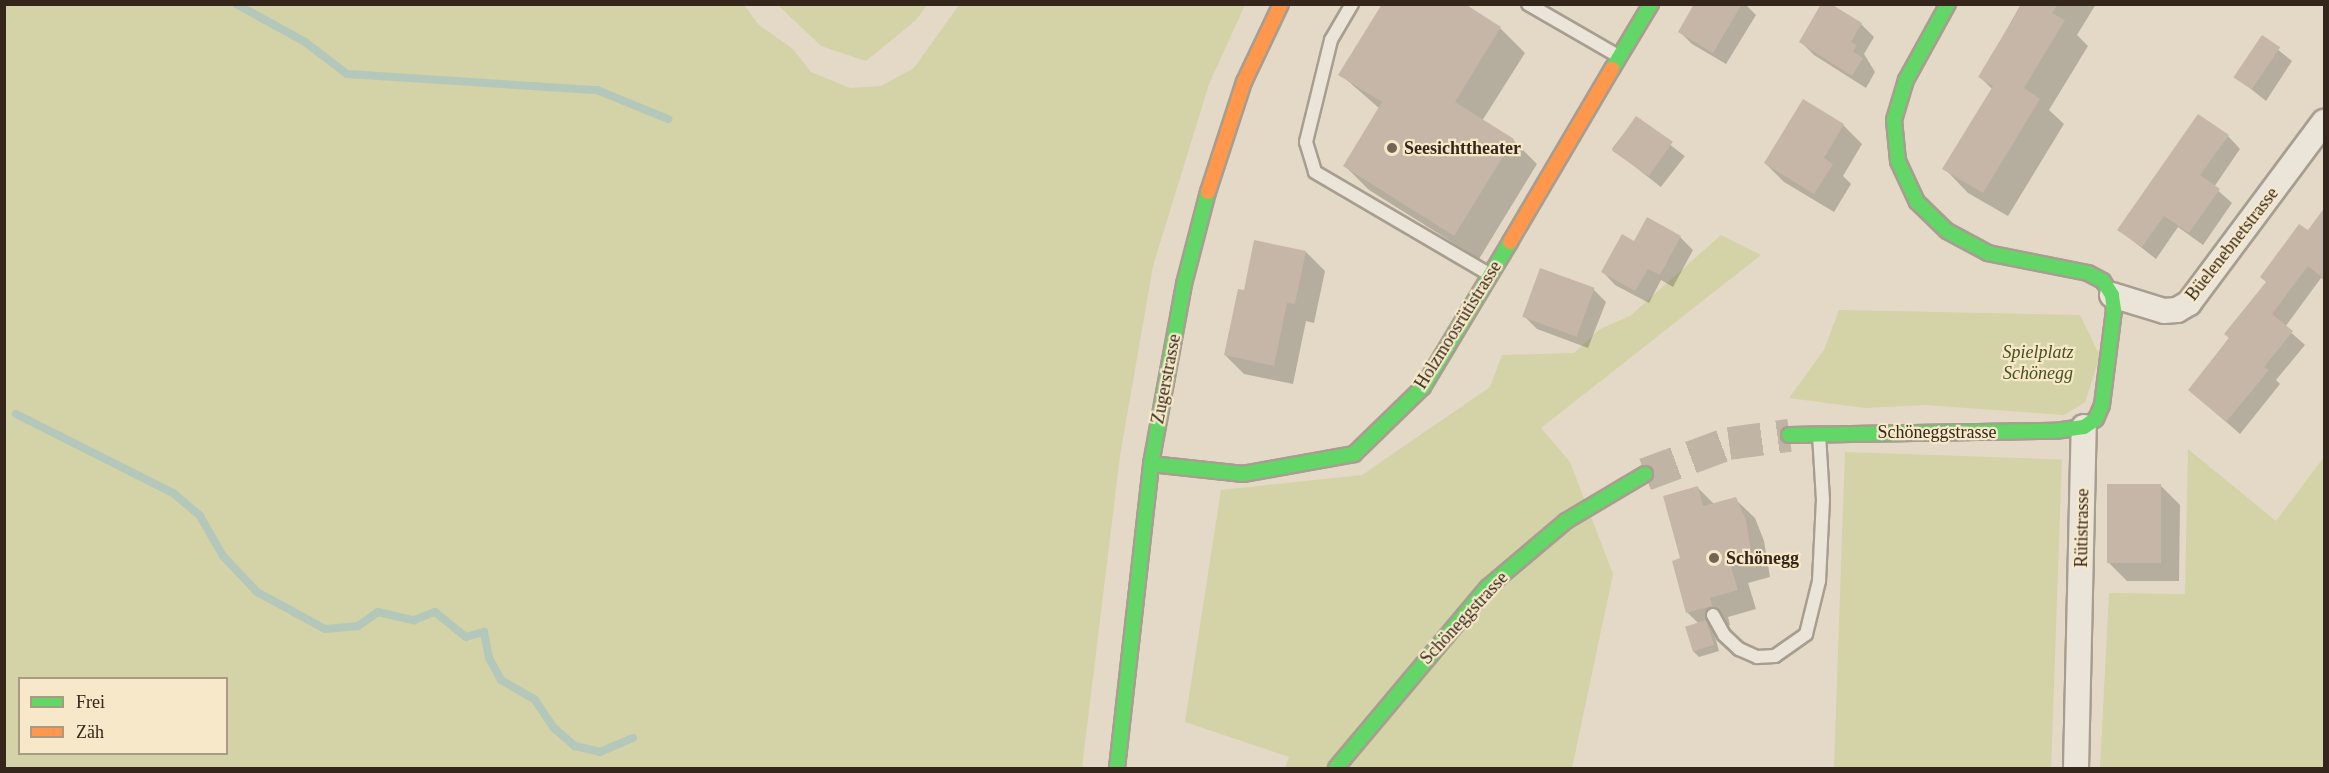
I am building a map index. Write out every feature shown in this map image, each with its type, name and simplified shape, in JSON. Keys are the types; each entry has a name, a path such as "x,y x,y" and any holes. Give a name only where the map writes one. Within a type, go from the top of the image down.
{"street":[{"name":"Zugerstrasse","path":"1117,768 1151,464 1184,284 1213,173 1244,82 1281,4"},
{"name":"Holzmoosrütistrasse","path":"1151,464 1200,472 1243,474 1354,454 1423,387 1651,4"},
{"path":"1948,4 1906,80 1894,120 1898,160 1917,202 1947,231 1988,253 2088,273 2103,281 2112,296 2102,405 2096,419 2084,427"},
{"name":"Büelenebnetstrasse","path":"2112,296 2164,310 2177,310 2189,303 2325,122"},
{"name":"Schöneggstrasse","path":"1789,435 2055,432 2084,427"},
{"name":"Rütistrasse","path":"2076,768 2084,427"},
{"name":"Schöneggstrasse","path":"1336,768 1488,586 1566,521 1645,474"}],"lane":[{"path":"1352,4 1331,40 1306,142 1316,172 1490,275"},
{"path":"1528,4 1619,56"},
{"path":"1713,615 1724,635 1739,649 1757,657 1775,656 1806,634 1819,581 1823,500 1819,434"}],"green space":[{"path":"4,5 744,5 759,25 793,49 811,72 850,88 881,86 914,68 959,5 1245,5 1209,84 1153,266 1120,456 1082,768 5,768"},
{"path":"778,5 927,5 916,20 866,61 821,46"},
{"path":"1721,235 1761,255 1541,428 1570,462 1613,574 1572,768 1285,768 1289,757 1185,722 1221,490 1362,475 1490,387 1502,355 1574,353 1600,329 1630,316"},
{"name":"Spielplatz Schönegg","path":"1839,310 2080,315 2100,356 2085,402 2064,415 1925,405 1865,408 1789,398 1824,350"},
{"path":"2188,449 2276,521 2324,457 2324,768 2100,768 2109,593 2185,594"},
{"path":"1845,452 2062,460 2051,768 1834,768"}],"building":[{"path":"1382,4 1465,4 1501,27 1455,102 1514,139 1454,236 1343,166 1382,102 1338,75"},
{"path":"1694,4 1742,4 1713,53 1678,32"},
{"path":"1821,4 1831,4 1862,23 1851,42 1857,45 1853,52 1863,58 1852,76 1799,42"},
{"path":"2022,4 2058,4 2052,13 2065,20 2024,88 2040,99 1983,193 1942,169 1993,86 1978,77"},
{"path":"2262,35 2280,47 2252,90 2233,77"},
{"path":"1803,99 1844,124 1824,158 1833,164 1814,194 1764,163"},
{"path":"2198,114 2229,135 2200,175 2220,189 2189,233 2164,216 2142,247 2117,230"},
{"path":"1636,116 1673,142 1649,176 1612,150"},
{"path":"2325,207 2325,280 2308,266 2272,314 2293,331 2264,367 2269,370 2226,422 2188,390 2229,338 2224,334 2266,282 2260,277 2299,224 2308,230"},
{"path":"1647,217 1681,236 1660,275 1648,269 1635,291 1601,272 1622,234 1634,241"},
{"path":"1254,240 1306,251 1295,304 1287,303 1274,366 1224,355 1238,289 1244,290"},
{"path":"1540,268 1595,288 1577,337 1522,317"},
{"path":"2107,484 2161,484 2161,563 2107,563"},
{"path":"1698,486 1703,506 1736,497 1746,520 1752,558 1730,564 1738,590 1710,598 1712,606 1686,613 1672,561 1680,558 1663,496"},
{"path":"1706,620 1714,645 1693,652 1685,627"}],"waterway":[{"path":"236,4 305,42 347,74 597,90 668,119"},
{"path":"16,414 173,493 200,516 223,556 257,592 325,629 358,626 378,612 414,620 435,612 466,637 484,632 489,658 501,680 535,700 554,728 575,746 600,752 633,738"}],"tunnel":[{"path":"1645,474 1729,443 1789,435"}],"traffic: fast":[{"path":"1612,69 1651,4"},
{"path":"1789,435 2055,431 2084,427 2096,419 2102,405 2114,310 2112,295 2103,281 2088,273 1988,253 1947,231 1917,202 1898,161 1894,120 1906,80 1948,4"},
{"path":"1117,768 1151,464 1184,284 1208,192"},
{"path":"1151,464 1243,474 1354,454 1423,387 1510,242"},
{"path":"1336,768 1488,587 1566,521 1645,474"}],"traffic: slow":[{"path":"1208,192 1244,82 1281,4"},
{"path":"1510,242 1612,69"}],"place":[{"name":"Seesichttheater","path":"1392,148"},
{"name":"Schönegg","path":"1714,558"}]}
